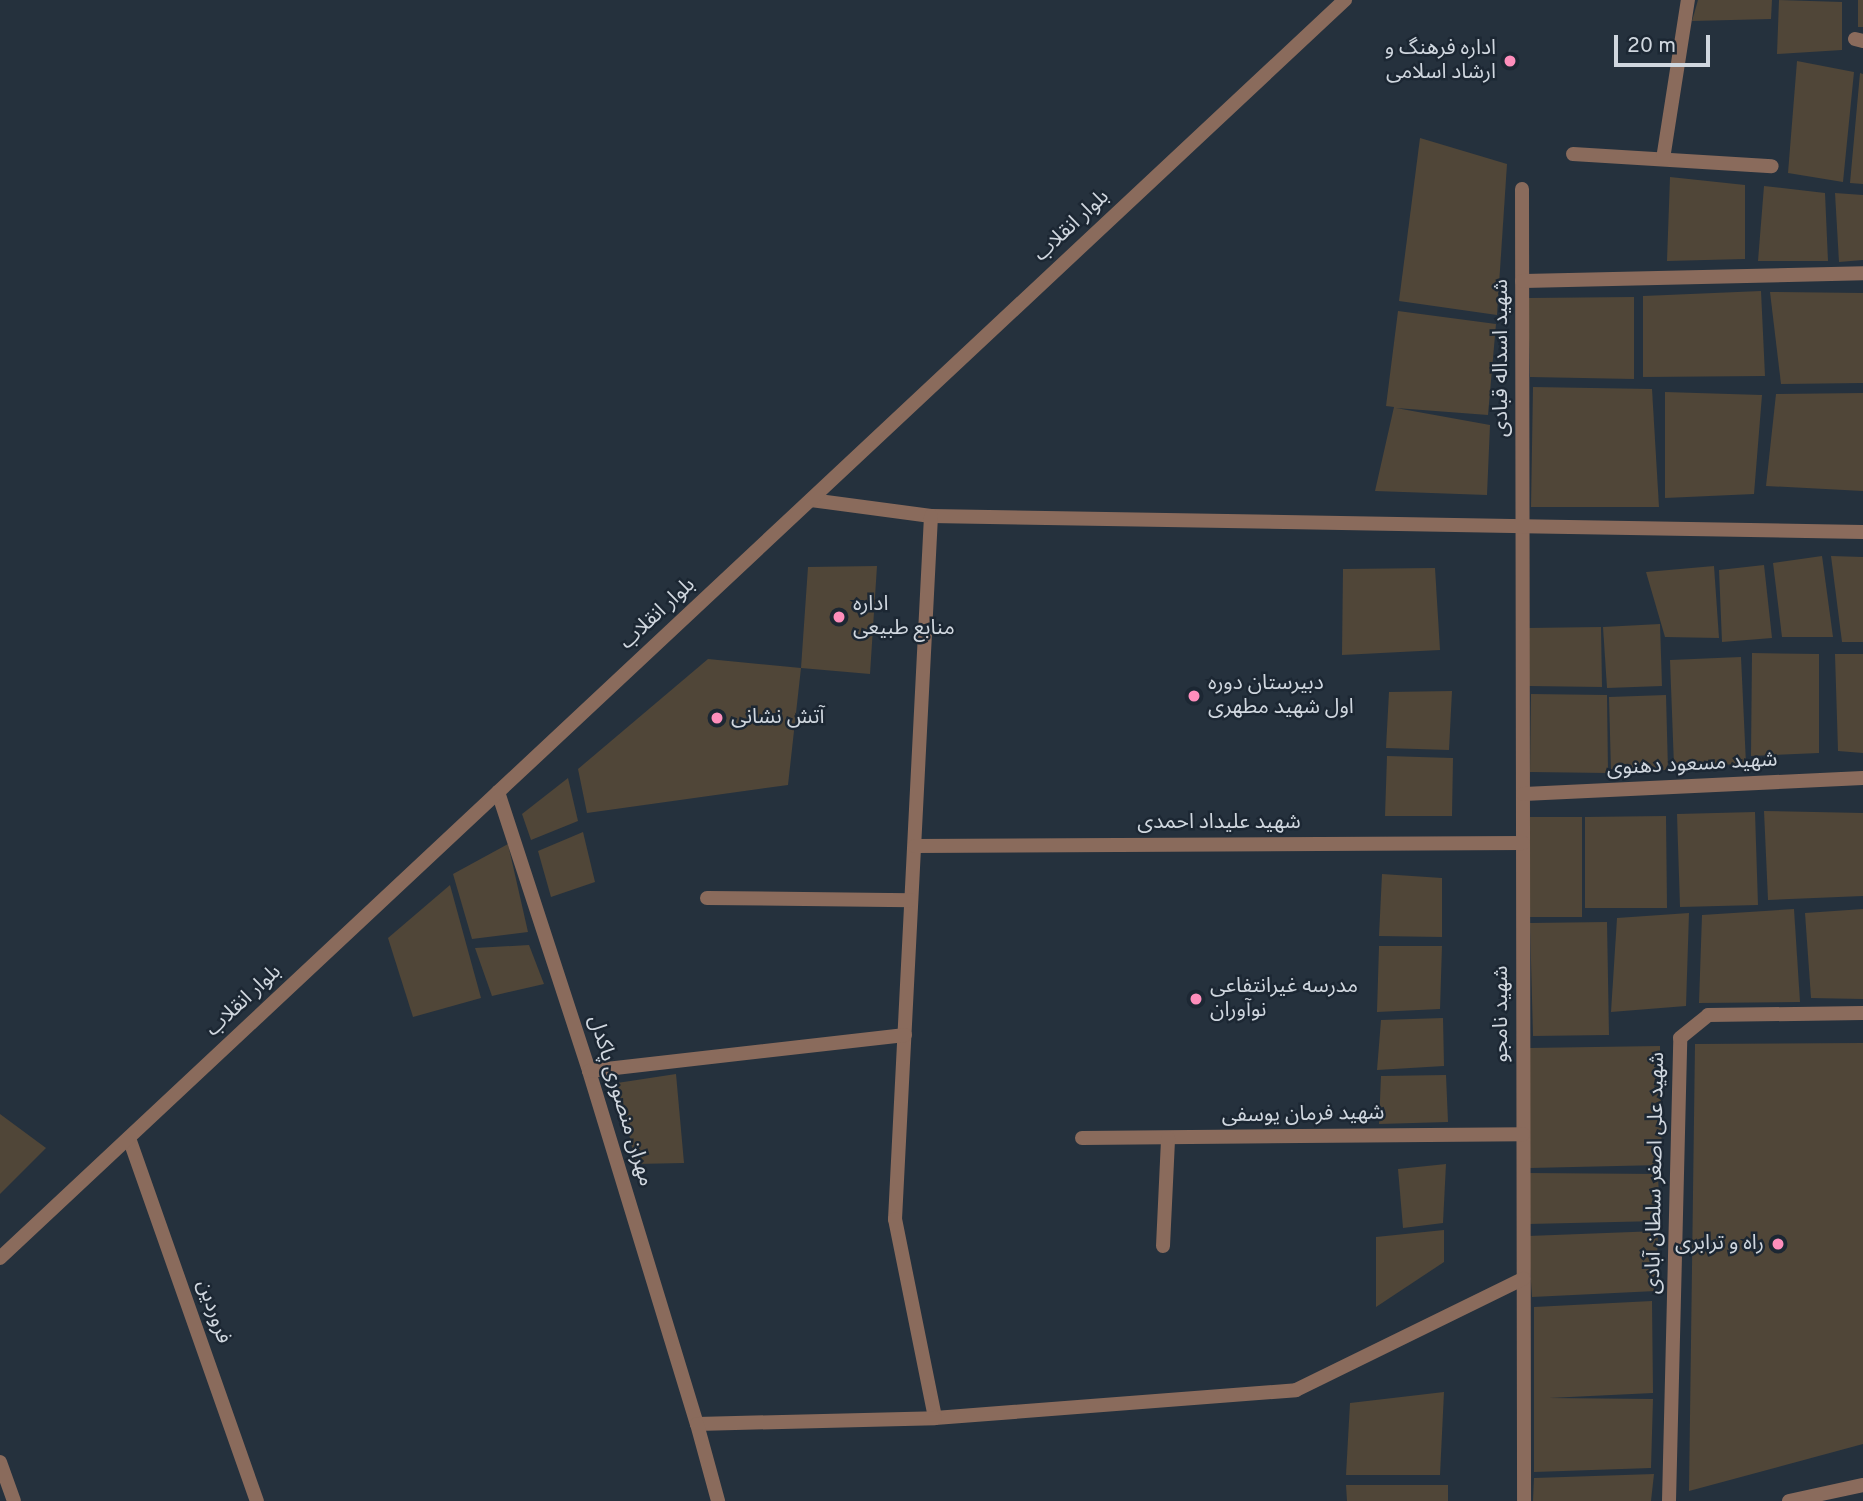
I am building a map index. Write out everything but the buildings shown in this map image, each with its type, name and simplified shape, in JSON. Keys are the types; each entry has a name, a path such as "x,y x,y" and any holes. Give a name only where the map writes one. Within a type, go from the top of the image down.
{"street":[{"name":"بلوار انقلاب","path":"0,1258 1345,0"},
{"path":"1663,159 1688,0"},
{"path":"1573,154 1772,166"},
{"name":"شهید اسداله قبادی","path":"1522,189 1523,527"},
{"path":"1522,281 1863,273"},
{"path":"811,500 931,516 1863,532"},
{"path":"931,516 895,1219 935,1418"},
{"name":"شهید نامجو","path":"1523,527 1524,1501"},
{"name":"شهید مسعود دهنوی","path":"1523,794 1863,778"},
{"name":"مهران منصوری پاکدل","path":"498,792 589,1071 718,1501"},
{"name":"شهید علیداد احمدی","path":"915,846 1523,843"},
{"path":"707,898 912,900"},
{"name":"شهید علی اصغر سلطان آبادی","path":"1669,1501 1680,1038 1708,1015 1863,1013"},
{"path":"589,1071 905,1035"},
{"name":"شهید فرمان یوسفی","path":"1082,1138 1523,1134"},
{"name":"فروردین","path":"129,1138 257,1501"},
{"path":"1163,1246 1168,1138"},
{"path":"697,1424 935,1418 1296,1390 1523,1279"},
{"path":"0,1462 14,1501"},
{"path":"1789,1501 1863,1485"}],"place":[{"name":"اداره فرهنگ و ارشاد اسلامی","path":"1510,61"},
{"name":"اداره منابع طبیعی","path":"839,617"},
{"name":"دبیرستان دوره اول شهید مطهری","path":"1194,696"},
{"name":"آتش نشانی","path":"717,718"},
{"name":"مدرسه غیرانتفاعی نوآوران","path":"1196,999"},
{"name":"راه و ترابری","path":"1778,1244"}]}
